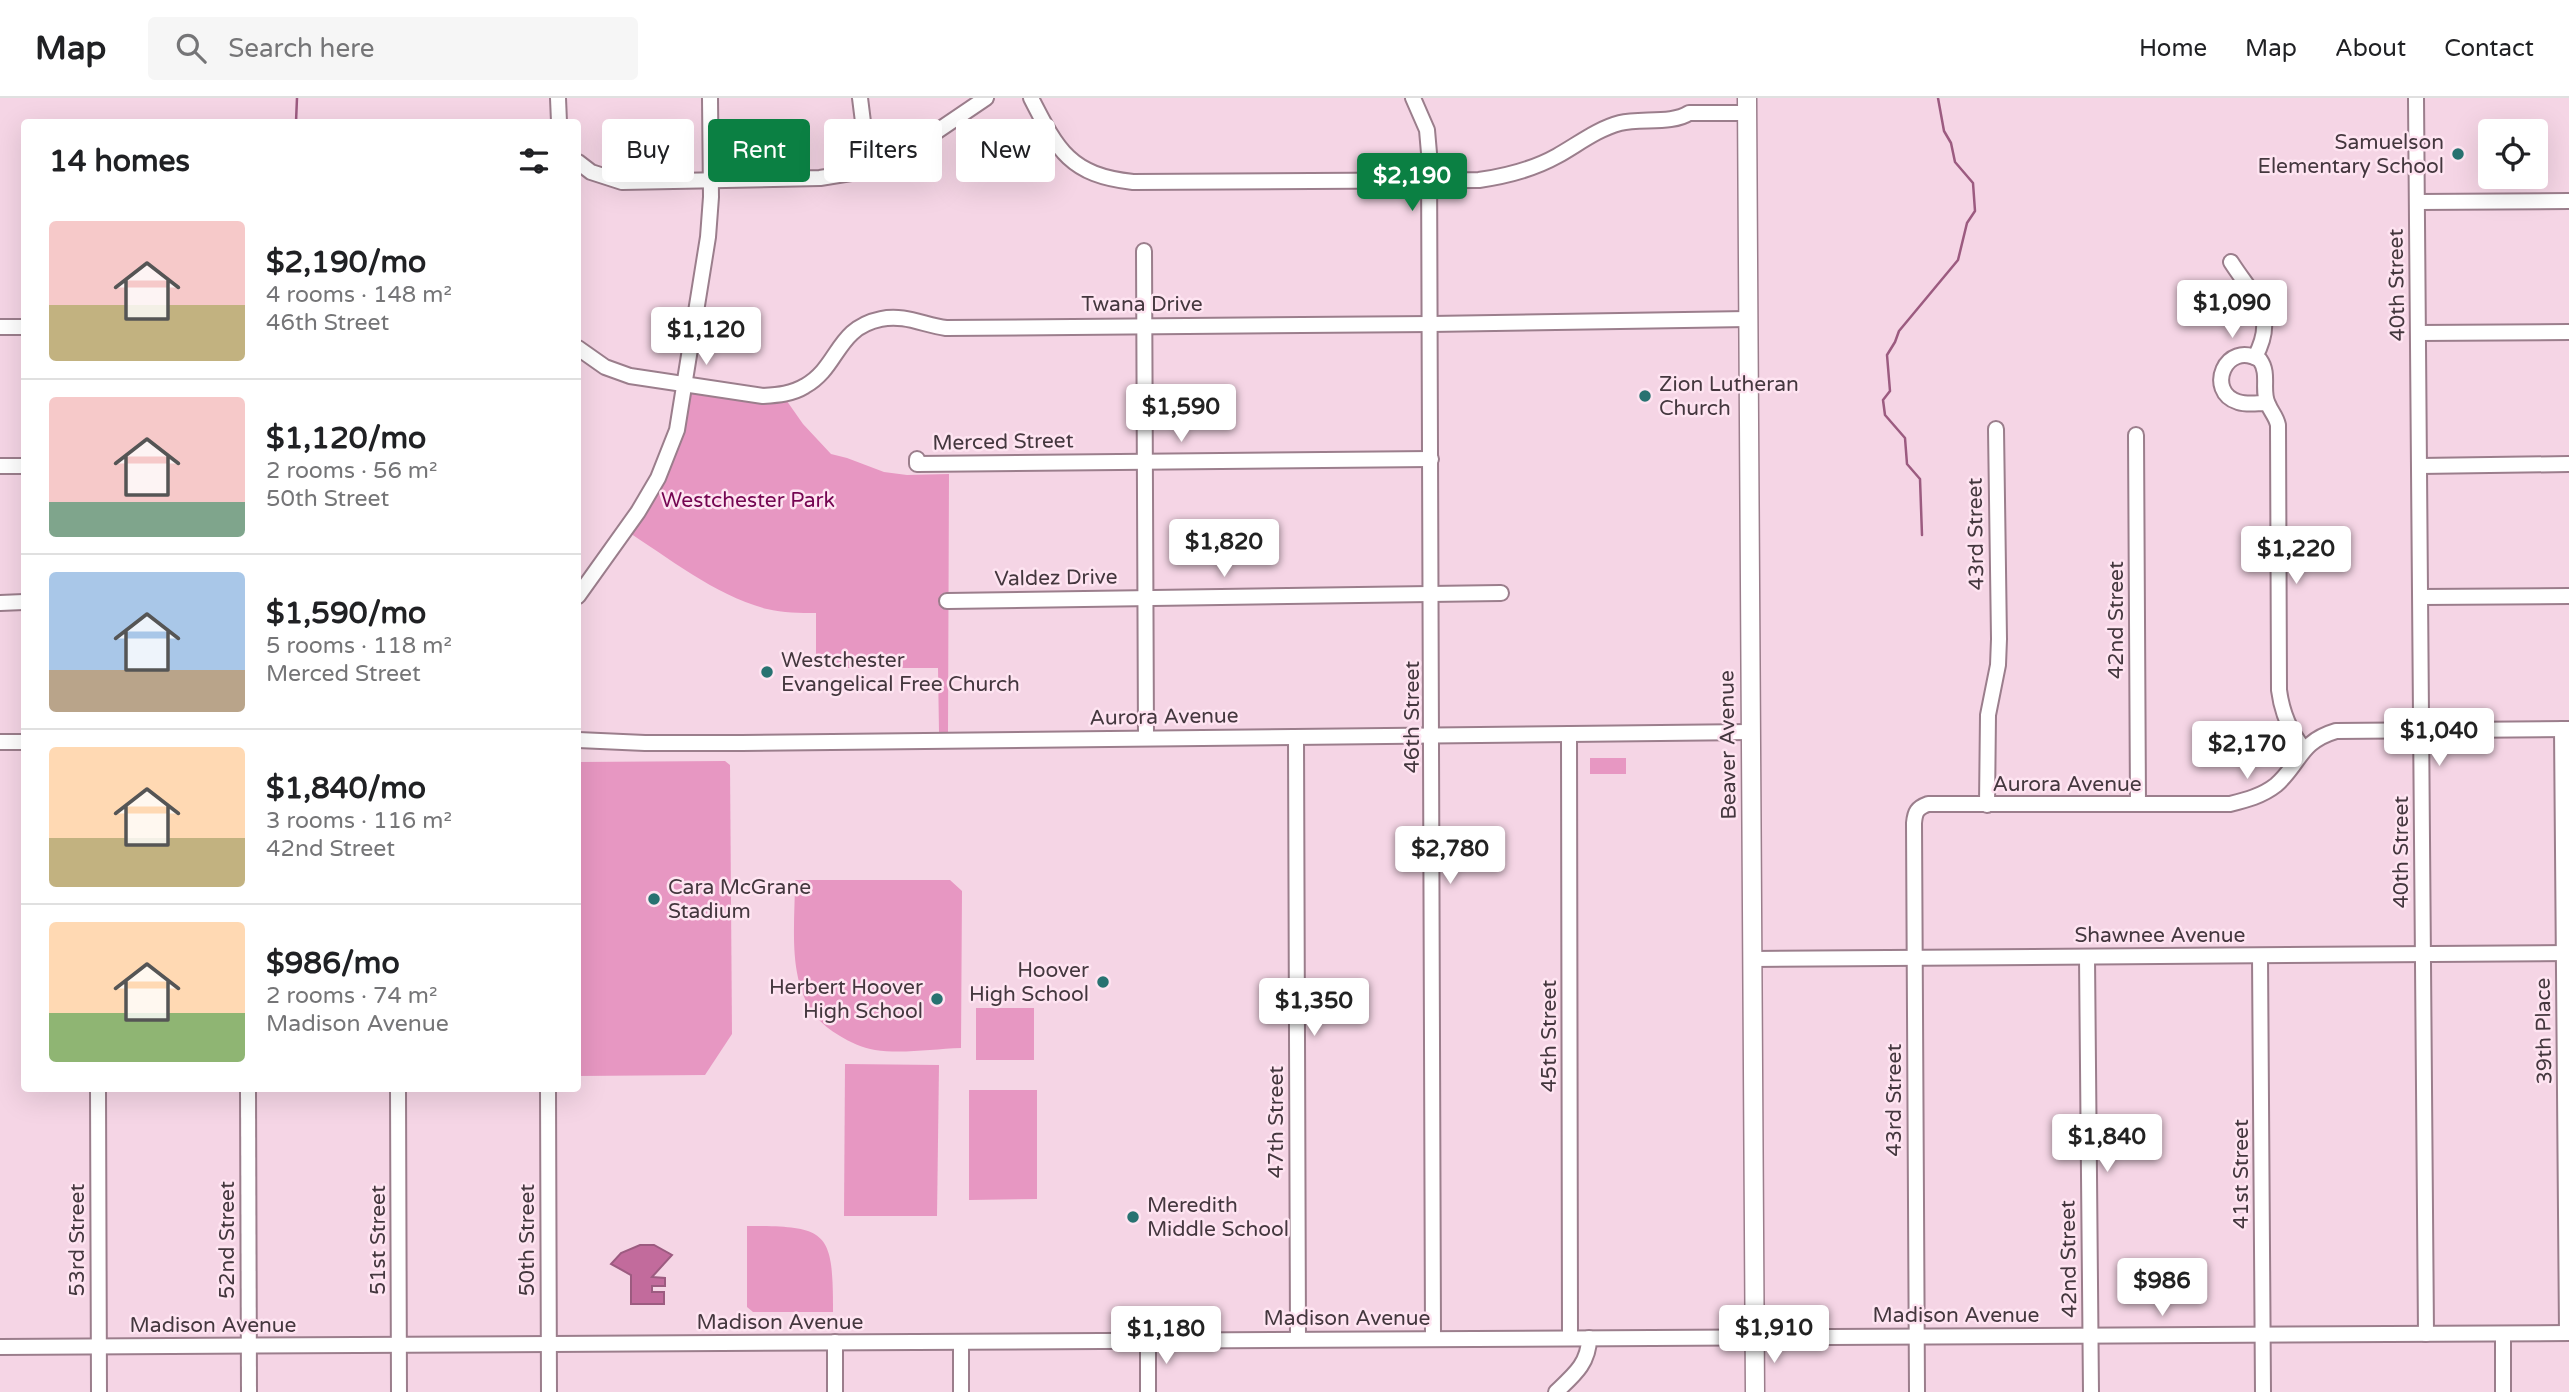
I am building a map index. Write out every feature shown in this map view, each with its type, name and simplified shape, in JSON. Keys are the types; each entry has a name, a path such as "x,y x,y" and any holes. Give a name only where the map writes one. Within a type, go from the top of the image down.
{"main road":[{"name":"Beaver Avenue","path":"1747,106 1755,1392"}],"street":[{"path":"558,98 559,119"},
{"path":"710,98 710,119"},
{"path":"860,98 863,119"},
{"path":"942,128 986,98"},
{"path":"1031,98 1063,154 1082,169 1108,179 1133,182 1479,180 1529,169 1619,123 1654,118 1681,118 1689,113 1747,106"},
{"name":"46th Street","path":"1413,98 1427,130 1429,181 1433,1339"},
{"name":"40th Street","path":"2416,98 2426,1334"},
{"path":"581,164 591,172 622,182 708,180"},
{"path":"581,592 638,512 657,478 677,430 708,237 711,182"},
{"path":"2417,202 2569,201"},
{"path":"1144,251 1146,738"},
{"path":"2231,262 2264,314 2266,332 2255,357"},
{"name":"Twana Drive","path":"581,350 606,367 630,376 763,396 794,391 817,378 848,336 869,322 883,318 909,319 946,328 1748,318"},
{"path":"0,327 21,327"},
{"path":"2418,333 2569,332"},
{"path":"2266,403 2234,401 2223,389 2221,382 2225,366 2230,360 2244,355 2260,360 2266,373 2266,403 2276,416 2279,690 2281,708 2287,724 2304,749"},
{"name":"43rd Street","path":"1987,805 1988,715 1998,665 1999,639 1996,429"},
{"name":"42nd Street","path":"2136,435 2138,804"},
{"name":"Merced Street","path":"917,458 917,464 1431,459"},
{"path":"2420,466 2569,464"},
{"path":"0,466 21,466"},
{"name":"Valdez Drive","path":"947,601 1501,593"},
{"path":"2421,597 2569,596"},
{"path":"0,603 21,602"},
{"name":"Aurora Avenue","path":"1918,809 1928,804 2230,804 2254,798 2277,784 2304,749 2313,741 2336,731 2565,729"},
{"name":"39th Place","path":"2565,729 2568,1333"},
{"name":"Aurora Avenue","path":"581,740 673,743 1751,732"},
{"name":"45th Street","path":"1569,734 1570,1338"},
{"name":"47th Street","path":"1296,737 1297,1339"},
{"path":"0,742 21,742"},
{"name":"43rd Street","path":"1917,1392 1913,823 1914,813 1918,809"},
{"name":"Shawnee Avenue","path":"1752,959 2566,954"},
{"name":"41st Street","path":"2260,956 2263,1392"},
{"name":"42nd Street","path":"2087,957 2091,1392"},
{"name":"53rd Street","path":"98,1092 99,1392"},
{"name":"52nd Street","path":"248,1092 249,1392"},
{"name":"51st Street","path":"398,1092 399,1392"},
{"name":"50th Street","path":"548,1092 549,1392"},
{"name":"Madison Avenue","path":"0,1348 2568,1333"},
{"path":"2502,1334 2503,1392"},
{"path":"1556,1392 1583,1365 1589,1350 1589,1338"},
{"path":"1148,1340 1148,1392"},
{"path":"835,1342 835,1392"},
{"path":"961,1342 961,1392"}],"green space":[{"name":"Westchester Park","path":"685,385 782,394 803,424 831,454 884,472 907,475 949,474 948,732 939,732 938,668 816,668 816,613 773,610 729,595 693,575 625,530 658,478"},
{"path":"1590,758 1626,758 1626,774 1590,774"},
{"name":"Cara McGrane Stadium","path":"725,761 730,765 732,1034 705,1075 581,1076 581,762"},
{"path":"795,880 950,880 962,891 961,1048 875,1050 840,1036 822,1023 809,1006 796,967"},
{"path":"976,1008 1034,1008 1034,1060 976,1060"},
{"path":"845,1064 939,1065 937,1216 844,1216"},
{"path":"969,1090 1037,1090 1037,1199 969,1200"},
{"path":"747,1226 795,1228 810,1232 820,1239 827,1249 831,1264 833,1312 753,1312 747,1307"}],"shaded area":[{"path":"640,1245 654,1245 672,1255 652,1277 665,1278 665,1286 652,1286 652,1292 664,1292 664,1304 631,1304 631,1275 611,1264 621,1253"}],"waterway":[{"path":"296,119 297,98"},
{"path":"1922,535 1920,479 1907,464 1905,438 1885,415 1883,400 1890,391 1887,355 1899,331 1958,260 1967,223 1975,211 1973,183 1955,162 1951,143 1944,131 1938,98"}],"place":[{"name":"Samuelson Elementary School","path":"2458,154"},
{"name":"Zion Lutheran Church","path":"1645,396"},
{"name":"Westchester Evangelical Free Church","path":"767,672"},
{"name":"Cara McGrane Stadium","path":"654,899"},
{"name":"Hoover High School","path":"1103,982"},
{"name":"Herbert Hoover High School","path":"937,999"},
{"name":"Meredith Middle School","path":"1133,1217"}]}
